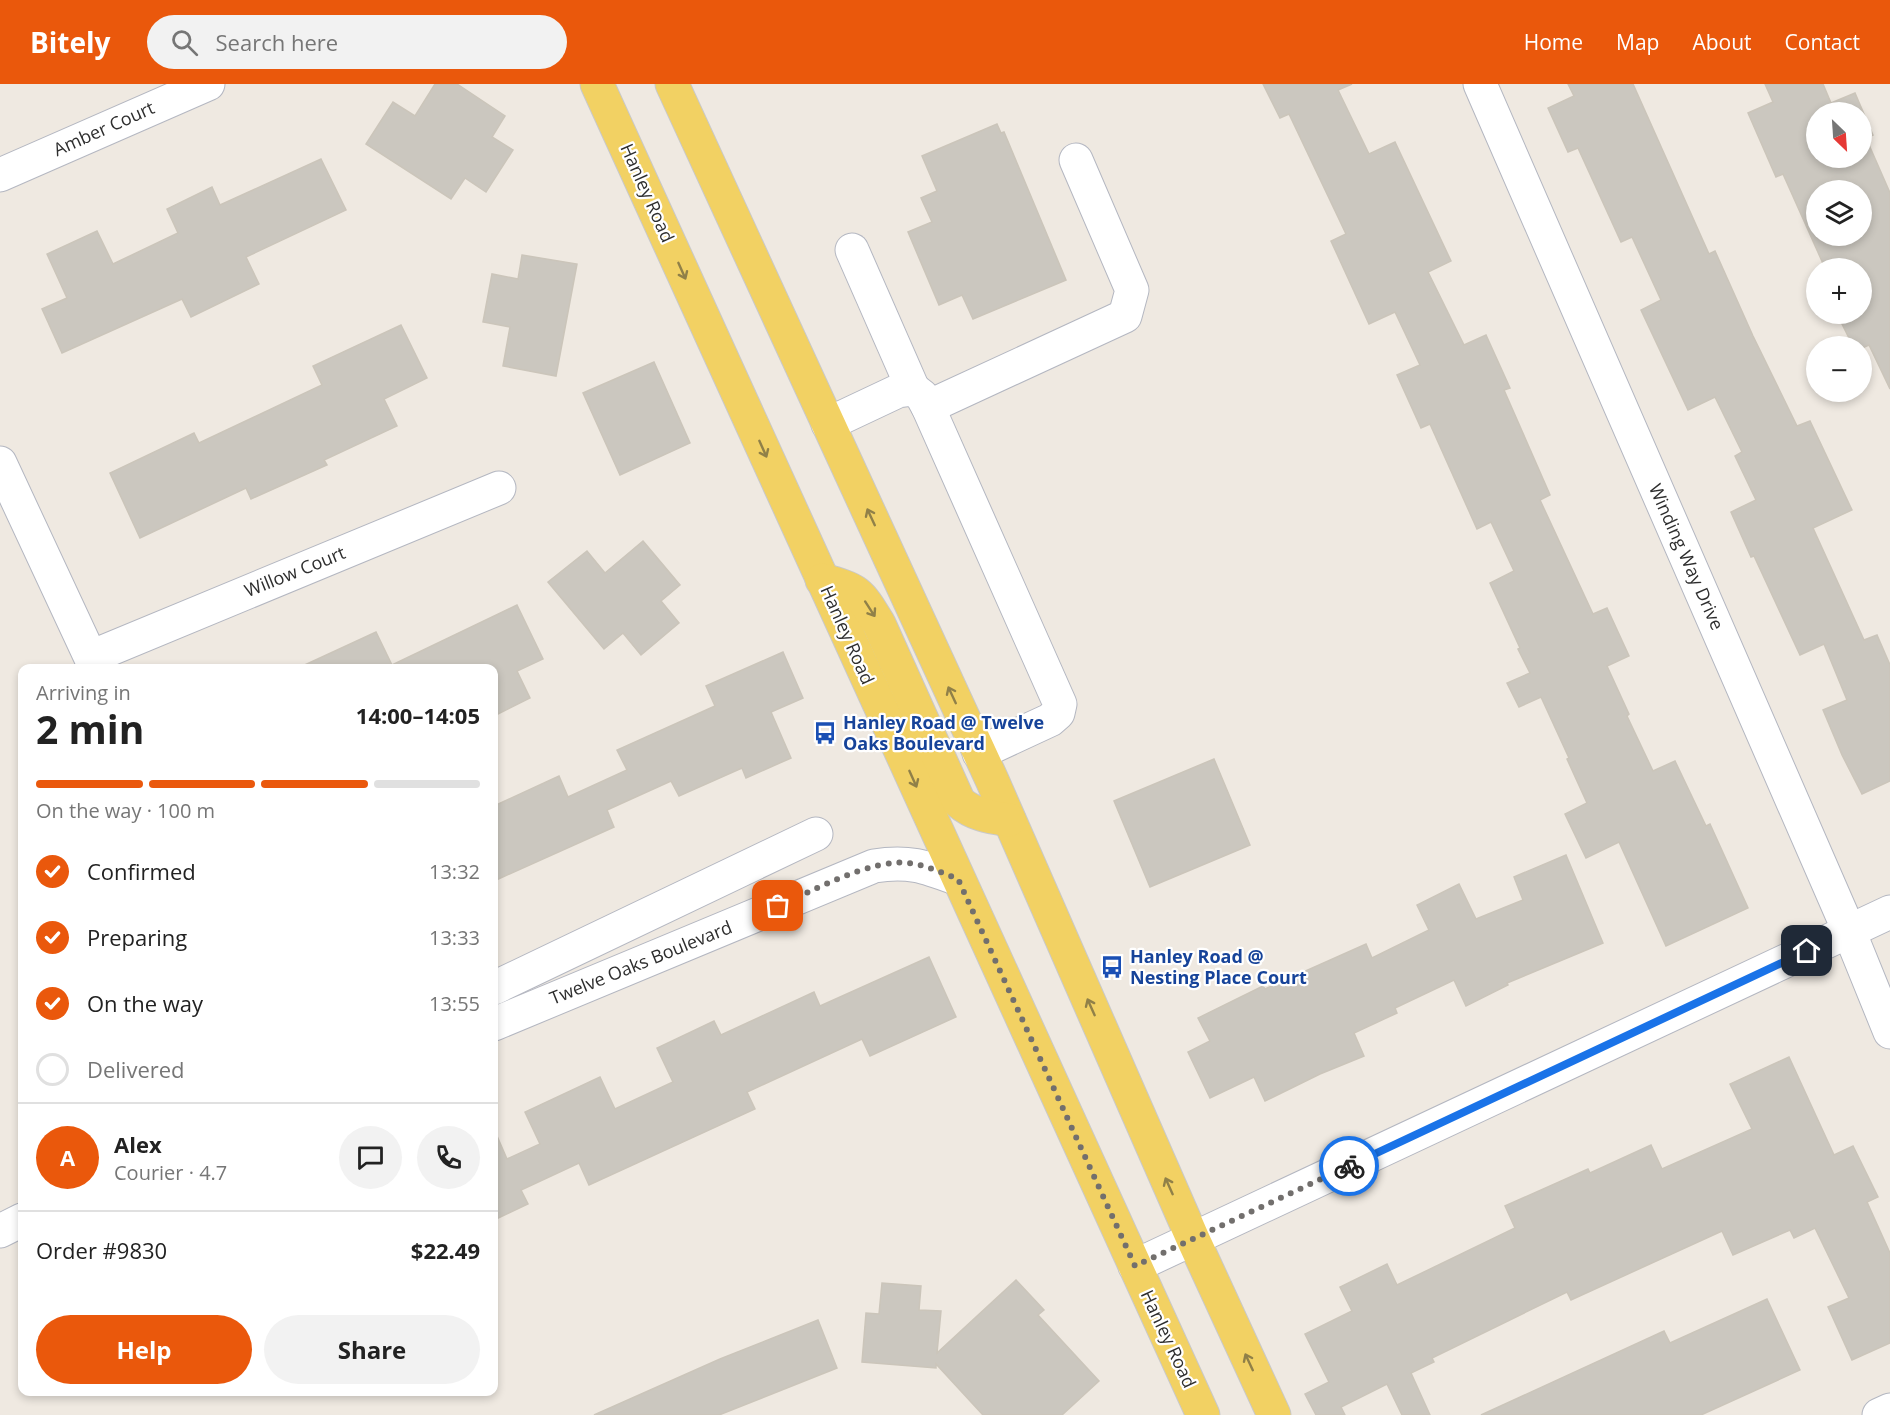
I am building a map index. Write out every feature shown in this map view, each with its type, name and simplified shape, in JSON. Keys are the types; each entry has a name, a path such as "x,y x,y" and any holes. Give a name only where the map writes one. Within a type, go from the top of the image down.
{"main road":[{"name":"Hanley Road","path":"597,84 1203,1415"},
{"path":"672,84 979,753 1193,1239 1274,1415"},
{"path":"822,580 849,587 859,594 869,607 879,624 959,802 968,810 980,815 1009,820"}],"street":[{"name":"Amber Court","path":"0,175 208,84"},
{"name":"Winding Way Drive","path":"1480,84 1849,931 1890,1032"},
{"path":"828,424 898,392 921,398 1125,316 1132,290 1076,160"},
{"path":"852,250 1060,704 1058,713 1050,720 979,753"},
{"path":"0,463 94,663"},
{"name":"Willow Court","path":"94,663 499,488"},
{"name":"Twelve Oaks Boulevard","path":"498,986 816,834"},
{"name":"Twelve Oaks Boulevard","path":"498,1022 874,866 910,863 958,879"},
{"path":"739,870 759,915"},
{"path":"1135,1266 1890,912"},
{"path":"0,1231 18,1222"},
{"path":"1879,1415 1890,1410"}],"building":[{"path":"435,84 457,84 505,116 492,137 513,150 486,192 465,178 451,199 366,144 393,102 415,116"},
{"path":"1263,84 1352,84 1338,90 1369,154 1395,142 1451,261 1428,272 1464,345 1486,335 1510,388 1504,390 1550,495 1540,500 1593,614 1607,608 1629,656 1607,666 1629,714 1627,716 1653,771 1675,761 1706,826 1710,824 1748,908 1666,946 1619,842 1586,858 1565,814 1587,803 1567,759 1569,758 1541,697 1519,707 1507,683 1530,673 1490,583 1514,571 1491,522 1477,529 1430,424 1421,428 1397,375 1420,365 1395,312 1369,324 1331,241 1346,234 1289,114 1280,118"},
{"path":"1568,84 1633,84 1709,254 1715,251 1797,426 1810,421 1852,510 1813,528 1864,640 1877,635 1890,665 1890,781 1862,794 1823,710 1847,700 1824,644 1800,655 1731,512 1756,500 1735,456 1742,452 1715,397 1688,410 1641,310 1661,300 1632,237 1621,242 1578,148 1568,152 1548,108 1574,96"},
{"path":"1765,84 1823,84 1831,102 1806,102 1806,168 1872,168 1872,152 1890,193 1890,389 1872,351 1872,336 1848,336 1842,324 1872,324 1872,258 1821,258 1815,246 1872,246 1872,180 1806,180 1806,225 1783,174 1776,177 1748,113 1773,102"},
{"path":"1855,93 1859,102 1833,102"},
{"path":"997,124 1001,133 1004,132 1066,280 973,319 962,295 939,305 908,232 932,222 921,198 937,191 922,156"},
{"path":"321,159 346,210 246,257 259,284 191,317 182,299 62,353 42,309 67,298 47,254 97,231 113,264 178,233 167,209 212,187 220,205"},
{"path":"522,255 577,264 556,376 503,366 510,327 483,322 492,274 518,279"},
{"path":"401,325 427,378 384,399 397,426 324,460 327,465 251,499 246,488 140,538 110,473 194,433 199,443 322,385 313,366"},
{"path":"654,362 690,443 620,475 583,393"},
{"path":"643,541 680,585 661,601 679,623 641,655 623,633 604,649 548,582 587,551 605,573"},
{"path":"517,605 543,659 517,671 530,698 498,714 498,664 394,664"},
{"path":"376,632 392,664 307,664"},
{"path":"783,652 803,698 771,712 791,758 746,778 742,768 679,796 671,781 607,810 614,827 498,879 498,804 559,776 568,797 627,770 617,750 715,706 706,686"},
{"path":"1214,759 1250,845 1150,887 1114,801"},
{"path":"1566,855 1603,943 1507,983 1508,985 1466,1006 1454,980 1395,1008 1397,1013 1354,1033 1364,1056 1320,1074 1265,1101 1254,1077 1210,1098 1188,1052 1210,1041 1198,1018 1263,986 1265,989 1366,944 1372,958 1429,930 1417,905 1459,884 1476,919 1523,900 1514,877"},
{"path":"929,957 956,1017 870,1056 862,1039 747,1092 755,1109 589,1185 579,1163 521,1190 528,1204 498,1218 498,1138 507,1159 540,1144 525,1112 600,1077 615,1109 673,1082 657,1048 714,1021 721,1035 814,992 820,1006"},
{"path":"1789,1057 1834,1155 1853,1146 1878,1197 1867,1202 1890,1253 1890,1343 1852,1360 1828,1307 1849,1298 1815,1228 1794,1238 1790,1230 1733,1255 1722,1231 1571,1300 1567,1292 1432,1358 1434,1362 1411,1373 1430,1415 1402,1415 1387,1384 1341,1407 1345,1415 1316,1415 1305,1394 1329,1382 1305,1334 1352,1311 1340,1287 1387,1264 1397,1285 1515,1228 1505,1206 1588,1169 1590,1173 1651,1145 1662,1169 1752,1129 1730,1084"},
{"path":"1016,1280 1044,1310 1038,1315 1099,1381 1062,1415 983,1415 936,1364 936,1368 862,1362 866,1313 879,1314 882,1283 921,1286 919,1310 941,1311 937,1353"},
{"path":"1767,1299 1800,1370 1701,1415 1481,1415 1664,1331 1670,1343"},
{"path":"818,1320 837,1368 719,1415 594,1415 720,1359"}],"way so far":[{"path":"778,906 856,872 893,863 910,863 958,879 1135,1266 1349,1166"}],"place":[{"name":"Hanley Road @ Twelve Oaks Boulevard","path":"825,733"},
{"name":"Hanley Road @ Nesting Place Court","path":"1112,967"}],"route":[{"path":"1349,1166 1807,951"}]}
